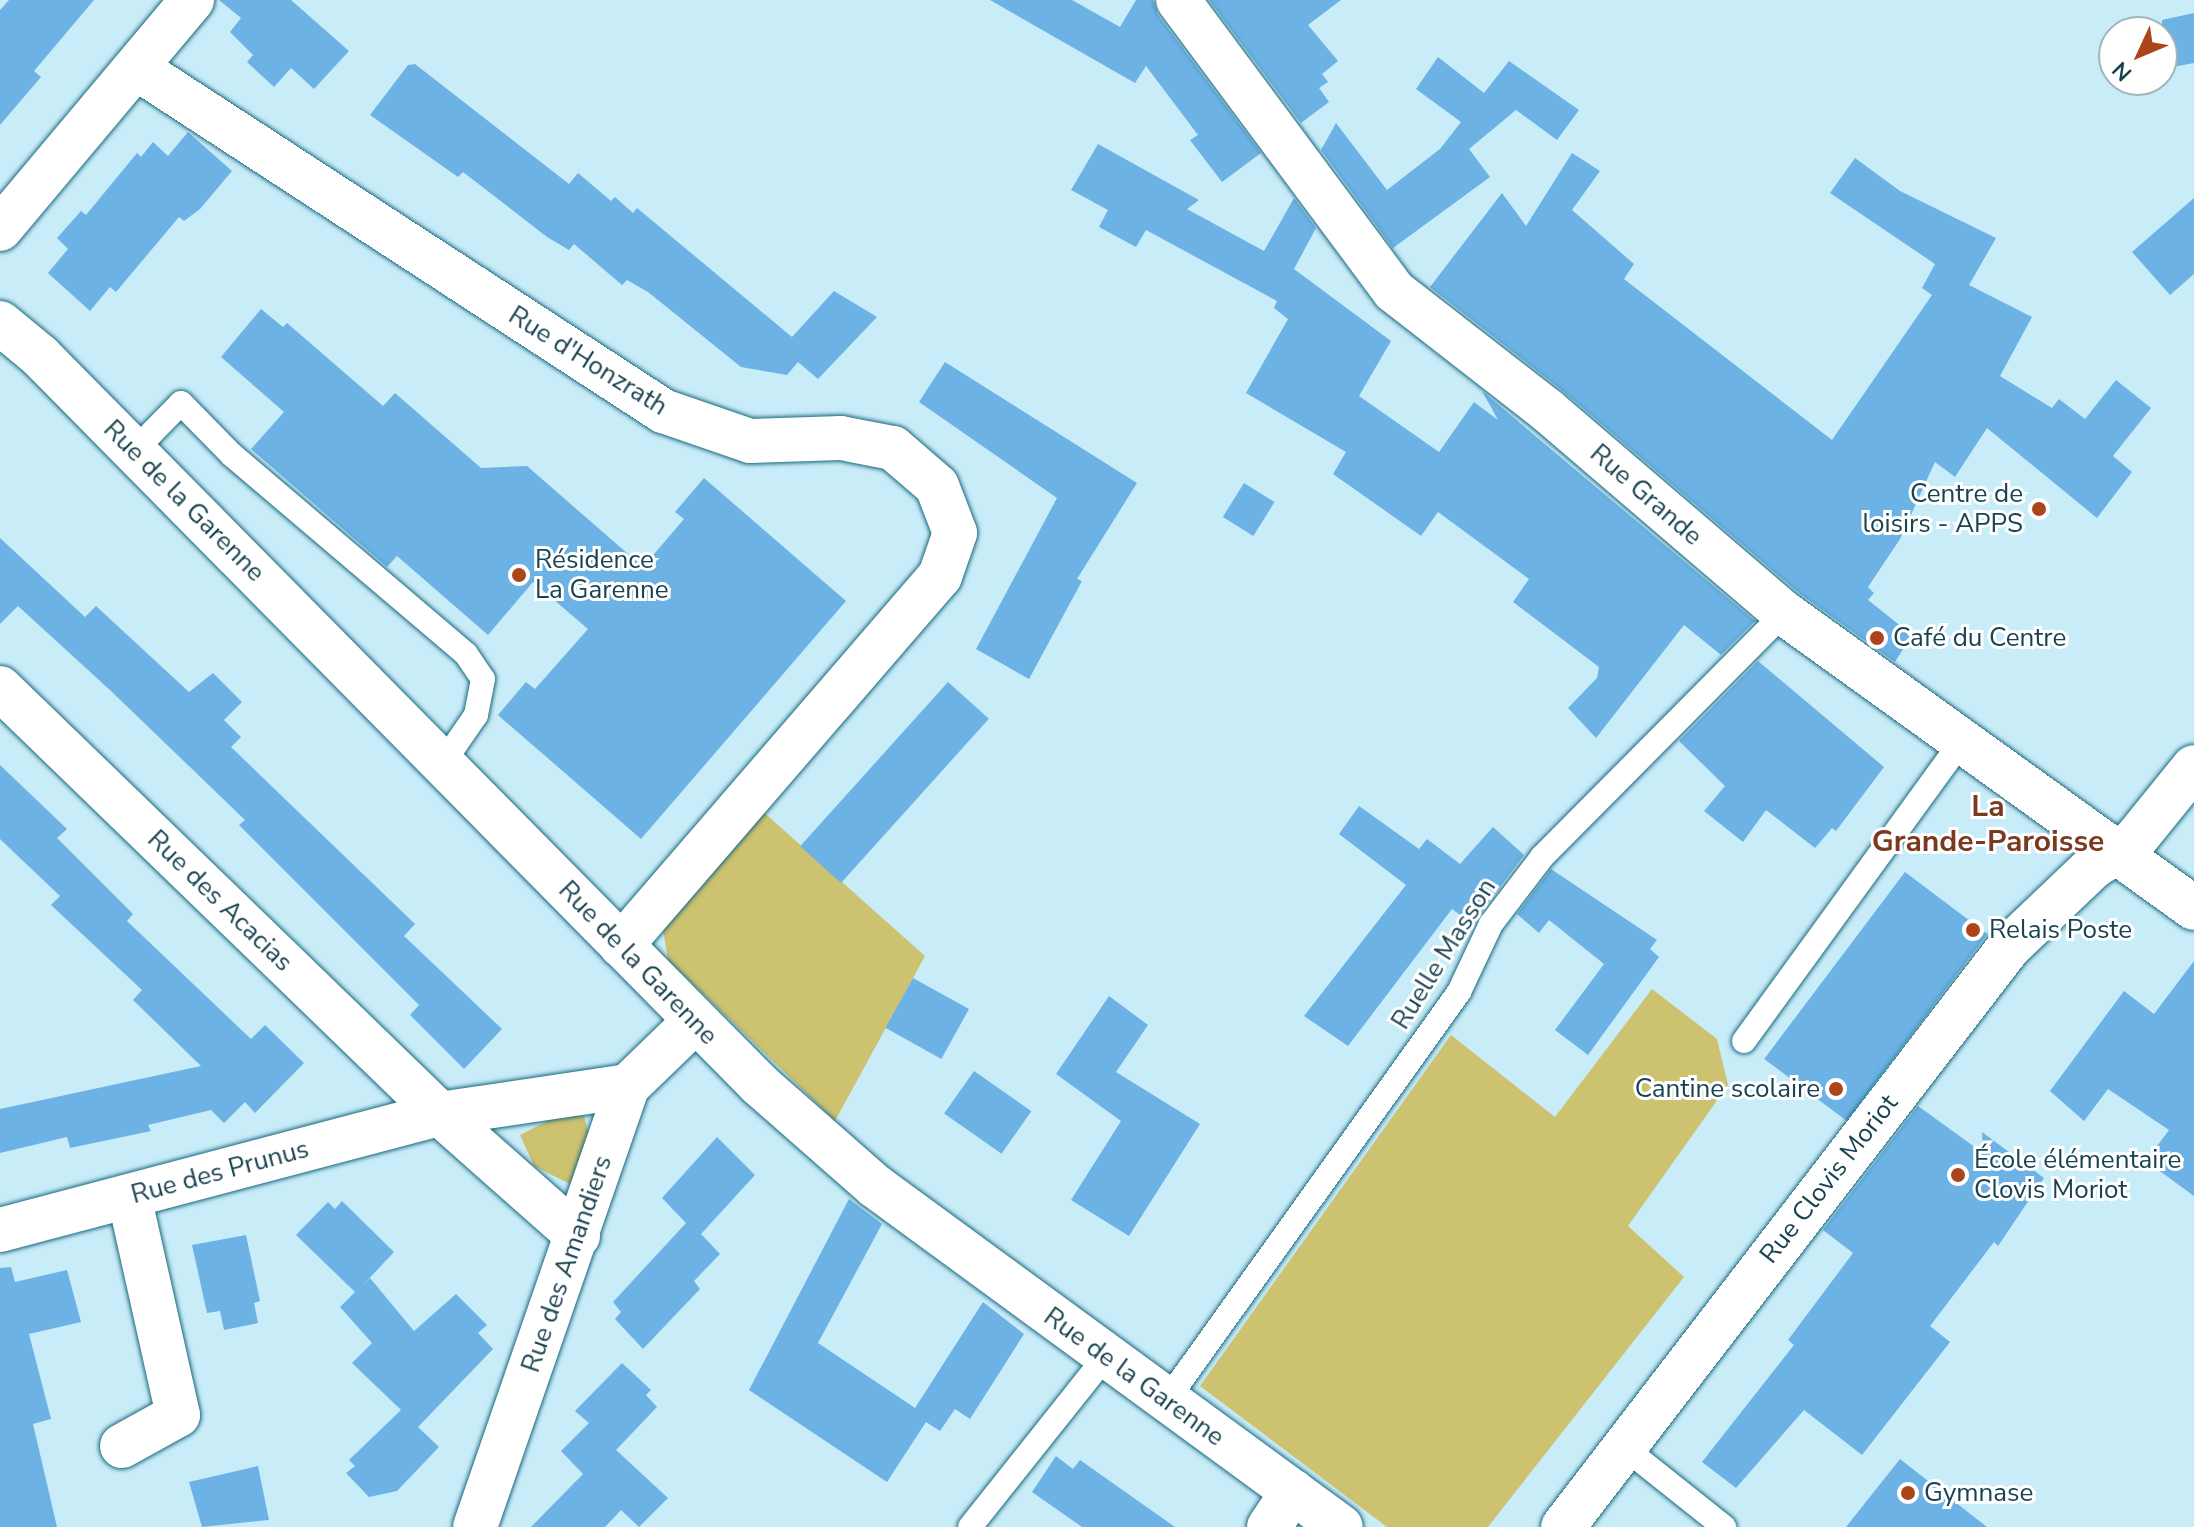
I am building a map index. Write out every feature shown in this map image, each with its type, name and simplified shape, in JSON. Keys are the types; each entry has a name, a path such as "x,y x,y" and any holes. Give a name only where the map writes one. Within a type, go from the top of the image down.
{"street":[{"path":"0,229 138,69 192,0"},
{"name":"Rue Grande","path":"1178,0 1394,291 1547,410 1784,613 2194,908"},
{"name":"Rue d'Honzrath","path":"138,69 663,411 750,441 841,438 893,448 937,486 955,533 940,576 621,945"},
{"name":"Rue de la Garenne","path":"0,323 134,451 443,763 693,1023 875,1186 1341,1527"},
{"name":"Rue des Acacias","path":"0,688 440,1114 578,1236"},
{"name":"Rue Clovis Moriot","path":"1563,1527 2009,947 2093,867 2134,841 2194,767"},
{"name":"Rue des Amandiers","path":"475,1527 628,1086 693,1023"},
{"name":"Rue des Prunus","path":"0,1230 440,1114 628,1086"},
{"path":"122,1446 178,1415 129,1196"},
{"path":"1269,1527 1293,1491"}],"lane":[{"path":"134,451 181,403 232,455 466,654 483,679 476,715 443,763"},
{"name":"Ruelle Masson","path":"1167,1400 1459,992 1491,924 1542,857 1784,613"},
{"path":"1744,1041 1962,741"},
{"path":"970,1527 1107,1355"},
{"path":"1625,1448 1724,1527"}],"shaded area":[{"path":"759,808 925,956 835,1121 668,960 661,917"},
{"path":"1652,989 1717,1039 1728,1085 1628,1226 1684,1277 1488,1527 1387,1527 1200,1386 1451,1035 1555,1117"},
{"path":"565,1112 584,1116 593,1148 570,1184 534,1166 520,1135"}],"building":[{"path":"9,0 94,0 34,71 41,77 0,125 0,10"},
{"path":"219,0 291,0 349,51 314,89 291,68 274,87 247,62 253,55 230,32 241,18"},
{"path":"990,0 1072,0 1120,27 1136,0 1153,0 1158,15 1261,153 1222,182 1190,140 1198,135 1146,66 1135,83"},
{"path":"1209,0 1341,0 1308,25 1338,61 1322,74 1328,82 1319,88 1329,102 1301,123"},
{"path":"2194,13 2194,63 2178,66 2178,16"},
{"path":"1438,57 1484,93 1509,61 1579,110 1557,140 1516,110 1469,149 1490,177 1393,248 1321,150 1336,123 1387,190 1440,149 1461,122 1416,89"},
{"path":"415,64 569,184 578,173 611,201 615,197 633,213 637,208 792,337 834,291 877,317 818,379 798,362 787,375 741,367 648,292 627,280 622,285 574,244 569,250 547,237 463,172 458,177 370,115 408,65"},
{"path":"188,132 232,171 200,209 184,221 179,217 116,292 110,287 90,311 48,273 68,249 57,238 81,211 86,215 137,153 141,157 153,142 168,156"},
{"path":"1098,144 1199,200 1187,209 1264,251 1294,198 1316,228 1294,269 1391,341 1359,396 1439,452 1474,402 1498,420 1482,391 1755,621 1721,655 1684,625 1596,738 1568,708 1597,678 1599,667 1513,602 1529,579 1438,512 1421,536 1333,474 1346,452 1246,393 1288,319 1274,308 1277,301 1146,230 1136,247 1099,227 1108,210 1071,190"},
{"path":"1572,153 1600,171 1572,210 1634,264 1624,279 1832,440 1932,295 1922,288 1935,264 1830,193 1855,158 1900,191 1996,238 1969,285 2032,317 2000,376 2052,408 2059,399 2085,419 2116,380 2151,408 2113,456 2132,472 2097,518 1987,428 1955,477 1935,462 1900,539 1868,587 1874,593 1868,600 1912,635 1895,662 1799,593 1563,391 1430,287 1502,193 1526,226"},
{"path":"2194,198 2194,274 2170,295 2132,252"},
{"name":"Résidence La Garenne","path":"261,309 283,327 287,323 383,406 395,393 481,468 527,466 643,567 684,519 675,512 704,478 846,601 641,839 498,715 526,682 535,689 588,629 533,582 488,635 397,556 387,567 251,449 284,412 221,357"},
{"path":"945,362 1137,483 1077,579 1082,581 1029,679 976,649 1057,498 919,402"},
{"path":"1244,483 1275,502 1253,536 1223,517"},
{"path":"0,538 85,617 96,606 189,692 213,673 242,702 224,720 241,737 231,747 415,924 404,936 502,1029 464,1069 410,1015 419,1005 239,825 245,820 111,691 18,606 0,624"},
{"path":"1758,661 1884,767 1836,831 1832,828 1815,848 1766,810 1743,842 1704,811 1725,786 1679,741"},
{"path":"948,682 989,719 841,883 800,846"},
{"path":"0,765 67,829 57,838 133,914 127,921 251,1039 265,1025 304,1063 255,1113 245,1102 224,1123 211,1110 148,1125 151,1131 70,1148 67,1137 0,1153 0,1109 201,1066 133,1000 142,990 51,905 60,896 0,839"},
{"path":"1359,806 1419,849 1427,839 1460,864 1493,827 1524,855 1472,924 1452,909 1348,1046 1304,1016 1406,885 1339,834"},
{"path":"1551,869 1657,940 1650,949 1659,957 1588,1055 1555,1030 1604,964 1549,920 1539,933 1517,914"},
{"path":"1905,872 1987,934 1846,1121 1764,1059"},
{"path":"2194,961 2194,1196 2146,1161 2169,1130 2108,1089 2084,1121 2050,1091 2124,991 2154,1014"},
{"path":"913,978 969,1009 941,1059 885,1028"},
{"path":"1109,996 1148,1025 1116,1072 1200,1124 1129,1236 1071,1200 1121,1121 1056,1074"},
{"path":"974,1071 1031,1111 1002,1154 944,1114"},
{"path":"1918,1106 1983,1153 1982,1132 2044,1178 1998,1246 1994,1242 1930,1326 1950,1342 1862,1455 1804,1410 1736,1488 1702,1462 1794,1345 1788,1340 1853,1253 1823,1230"},
{"path":"717,1137 755,1175 701,1234 720,1254 694,1281 700,1289 643,1349 615,1319 621,1312 613,1302 686,1223 662,1198"},
{"path":"849,1199 882,1224 818,1343 915,1408 983,1302 1024,1334 970,1419 955,1409 940,1431 926,1422 887,1482 749,1390"},
{"path":"342,1201 394,1252 362,1286 370,1278 414,1331 456,1294 487,1325 478,1333 493,1349 418,1427 439,1447 397,1491 369,1497 346,1473 355,1466 349,1460 401,1410 352,1363 372,1343 340,1307 355,1292 296,1235 328,1202 335,1209"},
{"path":"246,1235 260,1301 254,1303 258,1323 224,1330 220,1311 207,1313 192,1245"},
{"path":"11,1267 15,1282 67,1270 81,1322 29,1334 51,1419 33,1424 57,1527 0,1527 0,1268"},
{"path":"622,1363 651,1390 646,1395 657,1407 616,1450 668,1498 639,1527 621,1510 605,1527 531,1527 583,1474 561,1451 589,1423 575,1411"},
{"path":"1056,1456 1073,1469 1080,1460 1175,1527 1082,1527 1032,1492"},
{"name":"Gymnase","path":"1900,1459 1987,1527 1846,1527"},
{"path":"258,1466 269,1520 202,1527 189,1482"}],"place":[{"name":"Centre de loisirs - APPS","path":"2039,509"},
{"name":"Résidence La Garenne","path":"519,575"},
{"name":"Café du Centre","path":"1877,638"},
{"name":"Relais Poste","path":"1973,930"},
{"name":"Cantine scolaire","path":"1836,1089"},
{"name":"École élémentaire Clovis Moriot","path":"1958,1175"},
{"name":"Gymnase","path":"1908,1493"}],"district":[{"name":"La Grande-Paroisse","path":"1988,824"}]}
